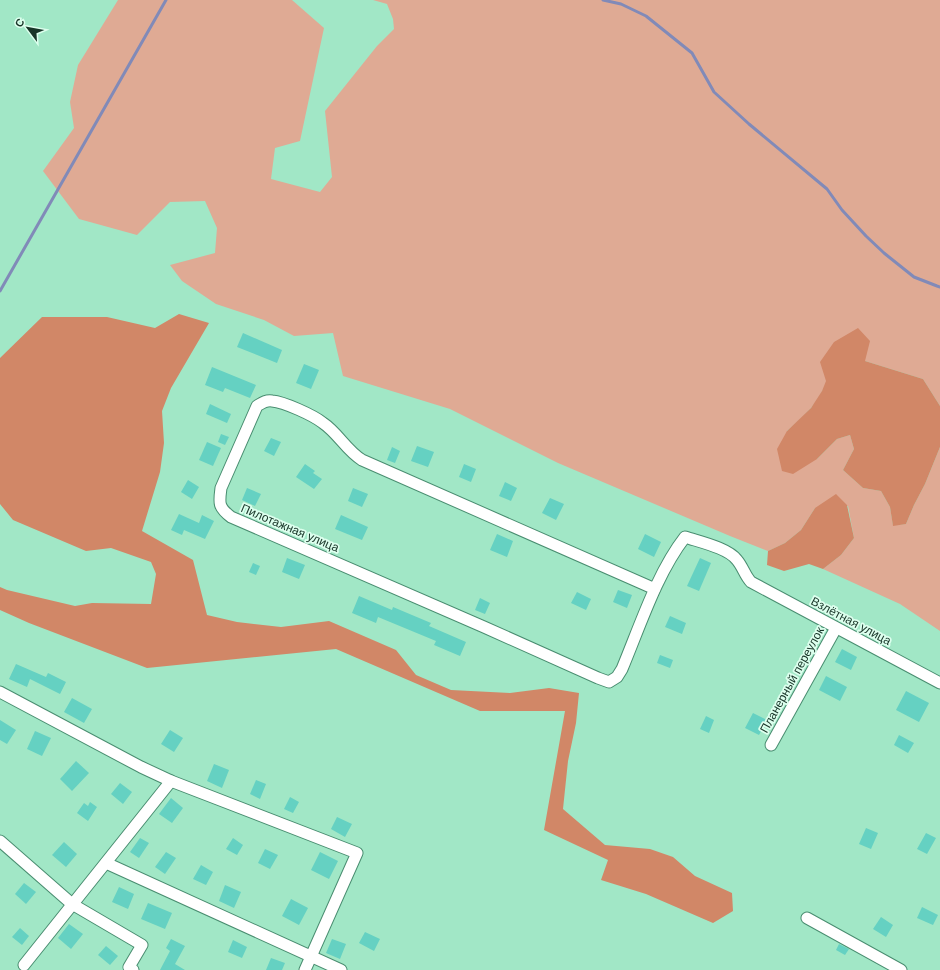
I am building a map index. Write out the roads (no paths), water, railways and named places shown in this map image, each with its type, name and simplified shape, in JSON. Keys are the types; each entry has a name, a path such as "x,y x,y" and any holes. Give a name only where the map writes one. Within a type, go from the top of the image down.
{"street":[{"name":"Пилотажная улица","path":"655,588 362,460 355,455 324,423 284,404 271,401 257,406 221,488 219,502 223,511 231,517 609,682 617,677 622,668 655,588 676,548 685,537 718,548 733,556 738,561 747,578 751,582"},
{"name":"Взлётная улица","path":"751,582 940,683"},
{"name":"Планерный переулок","path":"771,745 836,628"},
{"path":"0,692 141,767 172,781 357,853 305,970"},
{"path":"24,965 172,781"},
{"path":"0,841 72,904 142,945 129,967 133,970"},
{"path":"106,863 341,970"},
{"path":"807,918 901,970"}],"waterway":[{"path":"0,291 166,0"},
{"path":"603,0 621,4 646,16 692,53 714,92 749,124 827,189 842,210 884,253 914,277 940,287"}]}
